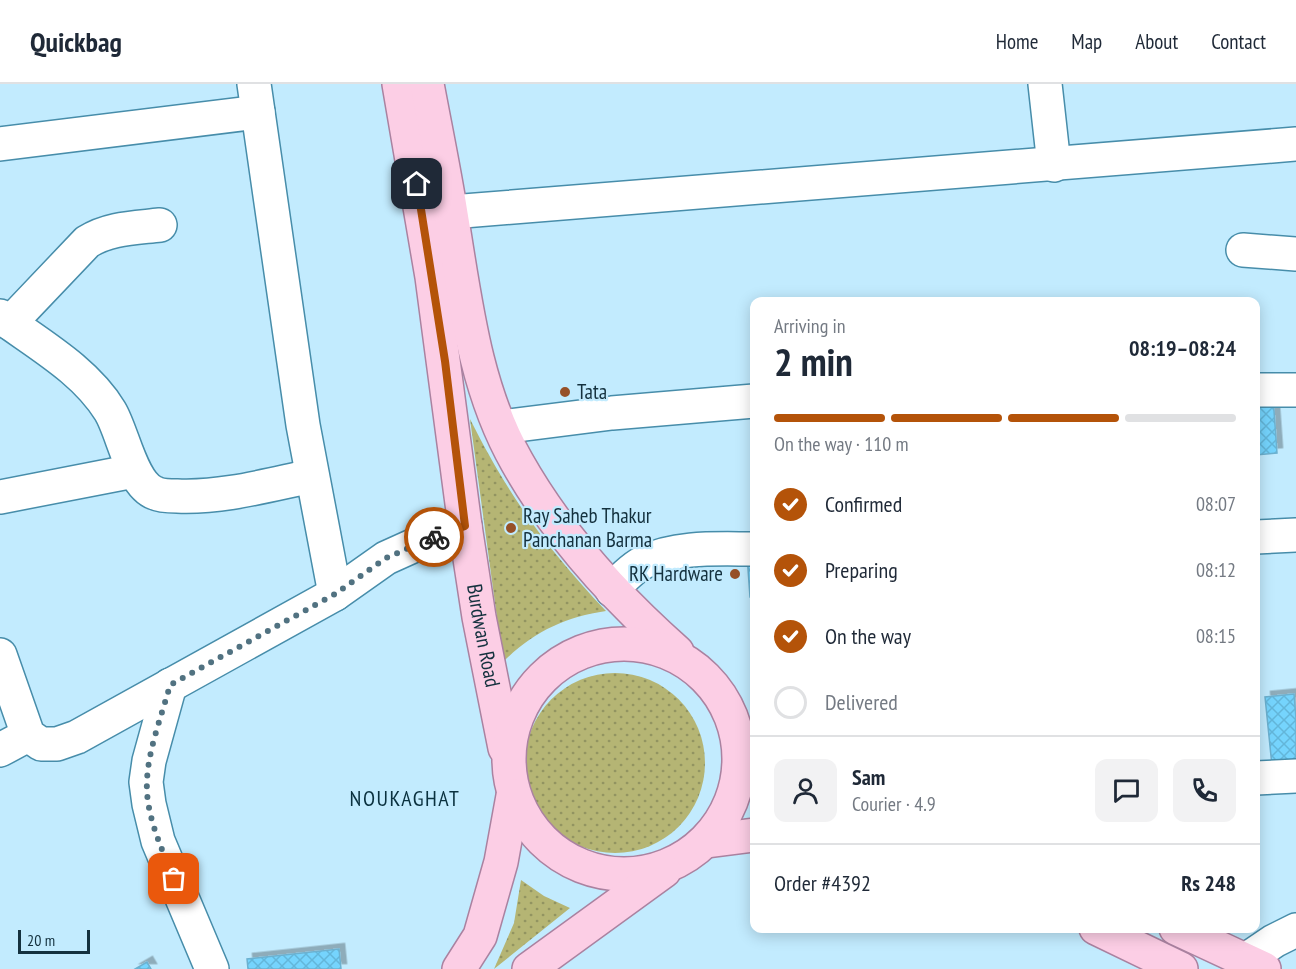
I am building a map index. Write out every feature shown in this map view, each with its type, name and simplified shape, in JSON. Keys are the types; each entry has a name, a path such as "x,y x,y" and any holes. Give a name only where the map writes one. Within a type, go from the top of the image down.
{"main road":[{"name":"Burdwan Road","path":"399,84 450,302 517,462 578,550 612,590 640,619 714,684 743,721 741,759 732,803 707,841"},
{"name":"Burdwan Road","path":"428,84 451,212 450,302 465,526 479,617 513,796"},
{"path":"507,759 515,718 536,683 568,657 608,644 649,645 687,661"},
{"path":"513,796 532,830 561,856 596,872 635,874 672,864"},
{"path":"459,969 480,936 501,862 513,796"},
{"path":"529,969 707,841 750,836"},
{"path":"1106,933 1181,969"},
{"path":"1187,933 1255,965"}],"street":[{"path":"1045,84 1054,165"},
{"path":"0,144 256,98 303,425 335,594"},
{"path":"451,212 1296,144"},
{"path":"160,225 113,230 98,235 87,242 5,320 70,367 96,393 114,419 134,471 154,493 193,497 210,496 312,476"},
{"path":"1243,250 1296,254"},
{"path":"1260,390 1296,390"},
{"path":"501,427 612,413 750,401"},
{"path":"0,496 134,471"},
{"path":"0,655 14,743 57,744 77,737 335,594 386,558 437,535 465,526"},
{"path":"1260,537 1296,535"},
{"path":"612,590 634,568 654,558 691,550 750,549"},
{"path":"170,685 149,761 146,782 149,804 158,841 212,969"},
{"path":"1260,778 1296,776"},
{"path":"1255,965 1274,941 1296,930"}],"shaded area":[{"path":"470,419 484,447 530,520 565,566 606,611 577,617 550,628 526,642 503,662"},
{"path":"615,673 649,680 678,700 698,729 705,763 698,797 678,826 649,846 615,853 581,846 552,826 532,797 525,763 532,729 552,700 581,680"},
{"path":"521,880 544,896 570,908 494,969 514,923"}],"building":[{"path":"1273,397 1277,453 1260,455 1260,398"},
{"path":"747,555 750,555 750,597"},
{"path":"1294,694 1296,763 1272,766 1265,697"},
{"path":"339,949 341,969 248,969 247,959"},
{"path":"147,962 151,969 135,969"}],"way so far":[{"path":"174,879 158,841 146,782 149,761 170,685 335,594 386,558 434,537"}],"place":[{"name":"Tata","path":"565,392"},
{"name":"Ray Saheb Thakur Panchanan Barma","path":"511,528"},
{"name":"RK Hardware","path":"735,574"}],"district":[{"name":"NOUKAGHAT","path":"405,798"}],"route":[{"path":"417,184 445,361 465,526 434,537"}]}
